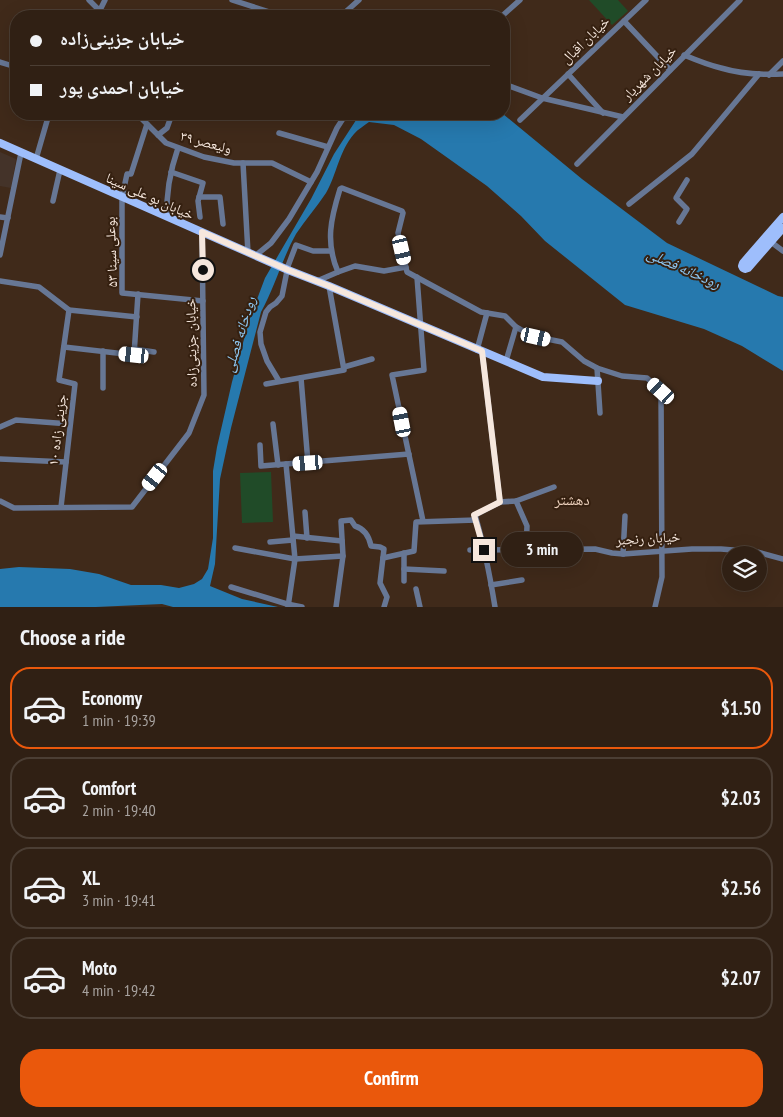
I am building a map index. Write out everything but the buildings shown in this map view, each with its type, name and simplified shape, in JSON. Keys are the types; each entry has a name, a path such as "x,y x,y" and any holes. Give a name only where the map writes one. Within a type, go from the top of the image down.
{"main road":[{"name":"خیابان بو علی سینا","path":"0,143 288,270 543,377 598,382"},
{"path":"783,217 745,265 771,242 783,228"}],"street":[{"path":"88,0 99,10"},
{"path":"232,0 263,10"},
{"path":"348,10 359,0"},
{"path":"509,10 520,0"},
{"name":"خیابان اقبال","path":"520,120 646,0"},
{"name":"خیابان شهریار","path":"577,164 740,0"},
{"path":"624,21 670,70"},
{"path":"684,55 721,68 746,73 783,74"},
{"path":"769,75 783,61"},
{"path":"568,74 603,113"},
{"path":"629,204 692,154 759,74"},
{"path":"510,86 542,98 623,117"},
{"path":"36,159 46,120"},
{"name":"ولیعصر ۳۹","path":"143,120 166,144 204,157 234,163 272,163 311,182"},
{"path":"158,135 166,128 169,120"},
{"path":"243,163 252,254 271,243 289,219 311,182 343,120"},
{"path":"122,197 127,174 131,174 147,124"},
{"path":"279,132 328,147"},
{"path":"168,217 168,192 171,172 178,148"},
{"path":"0,255 21,153"},
{"path":"53,200 60,170"},
{"path":"171,172 203,184 198,201 200,217"},
{"path":"678,222 687,209 676,198 687,180"},
{"path":"338,272 331,251 330,238 332,218 340,189 342,188 402,212 398,233 407,272 480,312 505,316 516,327 536,337 562,342 584,361 597,368 622,376 647,378 661,391 662,577 655,607"},
{"name":"بوعلی سینا ۵۳","path":"122,197 122,293 138,294"},
{"path":"200,197 220,197 223,224"},
{"path":"0,216 8,218"},
{"name":"خیابان جزینی‌زاده","path":"0,500 14,508 132,507 189,433 204,395 202,232"},
{"path":"771,242 783,250"},
{"path":"279,382 267,361 261,344 260,332 266,312 282,296 296,244 313,251 331,251"},
{"path":"317,281 355,266 384,271 406,267"},
{"path":"417,277 424,370 392,375 423,522"},
{"path":"0,282 38,287 69,310 137,317"},
{"path":"329,286 344,367"},
{"path":"64,347 134,355 138,294 203,301"},
{"name":"جزینی زاده ۱۰","path":"60,507 75,384 59,380 69,310"},
{"path":"487,313 479,350 500,502"},
{"path":"506,361 516,327"},
{"path":"134,349 154,352"},
{"path":"102,388 103,352"},
{"path":"266,384 344,370 344,367 372,360"},
{"path":"597,368 600,413"},
{"path":"301,378 308,463"},
{"path":"0,427 16,420 70,424"},
{"path":"273,424 278,465"},
{"path":"260,446 261,466 409,454"},
{"path":"0,459 66,462"},
{"path":"286,464 295,559 288,606"},
{"path":"495,607 484,550 474,515 500,502 516,501 554,487"},
{"path":"516,501 526,526 526,549"},
{"path":"305,512 307,538"},
{"path":"623,554 626,516"},
{"path":"336,607 343,556 341,521 351,520 355,526 370,537 371,546 384,549 380,583 387,596 384,607"},
{"path":"384,558 414,551 416,522 476,520"},
{"path":"270,542 293,538 342,541"},
{"path":"235,548 295,559 343,556"},
{"name":"خیابان رنجبر","path":"470,550 595,549 623,554 692,549 757,552 783,559"},
{"path":"404,554 404,581"},
{"path":"404,570 444,570"},
{"path":"491,585 522,580"},
{"path":"231,587 288,606 302,607"},
{"path":"416,589 420,607"}],"shaded area":[{"path":"0,152 16,159 11,188 0,186"}],"green space":[{"path":"589,0 618,0 628,11 612,25"},
{"path":"271,472 273,522 242,523 240,473"}],"water":[{"name":"رودخانه فصلی","path":"356,120 510,120 582,179 667,243 783,297 783,371 742,346 704,329 625,305 545,241 521,216 487,186 421,139 394,125 369,122 356,132 349,141 341,155 326,193 296,234 261,312 220,479 215,564 210,586 242,599 278,607 173,607 162,604 96,607 0,607 0,569 19,567 70,569 99,574 131,585 161,585 179,588 194,584 202,579 208,569 213,538 213,471 217,447 232,382 250,318 265,278 311,199 334,154"}],"district":[{"name":"دهشتر","path":"572,499"}],"route":[{"path":"203,270 202,232 482,351 500,502 474,515 484,550"}]}
